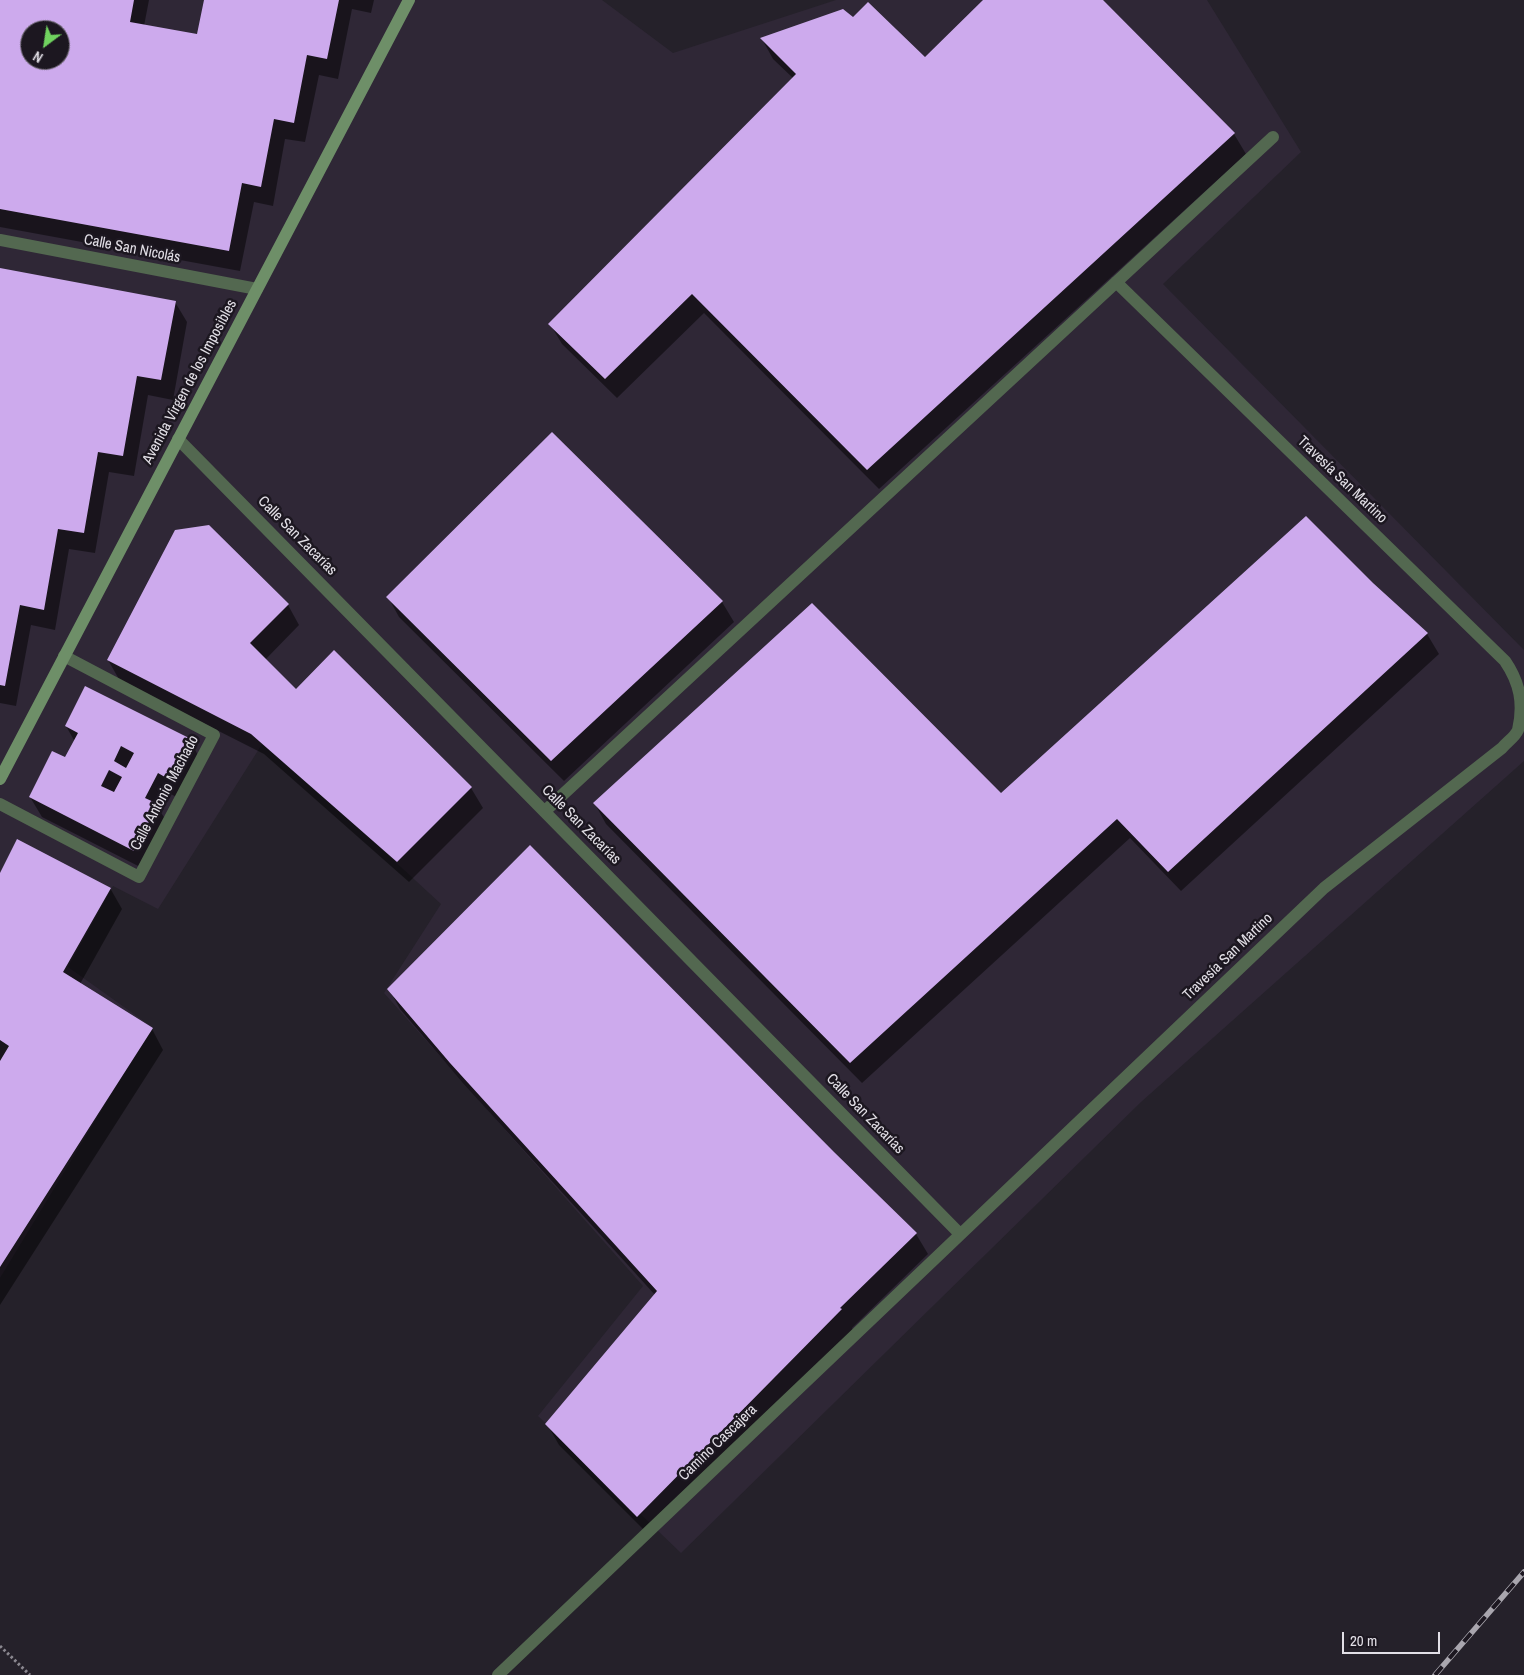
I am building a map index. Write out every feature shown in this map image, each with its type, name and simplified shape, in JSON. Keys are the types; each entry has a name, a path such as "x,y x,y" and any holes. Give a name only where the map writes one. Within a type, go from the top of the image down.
{"street":[{"name":"Avenida Virgen de los Imposibles","path":"0,779 409,0"},
{"path":"545,811 1273,137"},
{"name":"Calle San Nicolás","path":"0,240 257,289"},
{"name":"Travesía San Martino","path":"960,1234 1324,888 1502,748 1518,732 1524,713 1524,697 1517,679 1505,661 1116,282"},
{"name":"Calle San Zacarías","path":"178,439 960,1234"},
{"name":"Calle Antonio Machado","path":"0,804 139,877 214,735 64,656"},
{"name":"Camino Cascajera","path":"498,1675 960,1234"}],"path":[{"path":"0,1646 30,1675"}],"shaded area":[{"path":"0,0 602,0 673,53 836,0 1207,0 1301,152 1163,284 1524,650 1524,761 1141,1102 681,1553 538,1416 643,1286 384,993 441,904 264,741 158,909 113,886 68,967 152,1027 0,1278"}],"building":[{"path":"0,0 134,0 130,22 197,34 204,0 339,0 327,59 307,55 294,123 274,119 261,187 242,183 229,251 0,209"},
{"path":"983,0 1103,0 1235,133 867,470 692,294 605,379 548,324 796,74 760,38 843,9 853,17 868,2 925,57"},
{"path":"0,268 176,301 161,380 137,376 123,456 98,452 84,533 58,529 44,610 20,605 5,686 0,685"},
{"path":"552,432 723,601 551,761 386,597"},
{"path":"1306,516 1373,583 1428,633 1168,872 1117,819 850,1063 593,803 812,603 1001,793"},
{"path":"209,525 289,604 250,643 296,689 334,650 472,787 397,862 251,734 107,660 175,530"},
{"path":"85,686 191,739 170,780 158,773 145,798 158,804 134,851 29,797 52,751 65,757 78,733 65,726","holes":["121,746 134,753 126,768 114,761","109,770 122,777 114,792 101,786"]},
{"path":"17,839 111,888 63,972 153,1028 0,1267 0,1061 9,1046 0,1040 0,873"},
{"path":"530,845 834,1152 917,1233 840,1308 842,1309 637,1517 545,1424 657,1291 450,1063 387,989"}],"railway":[{"path":"1435,1675 1524,1572"}]}
